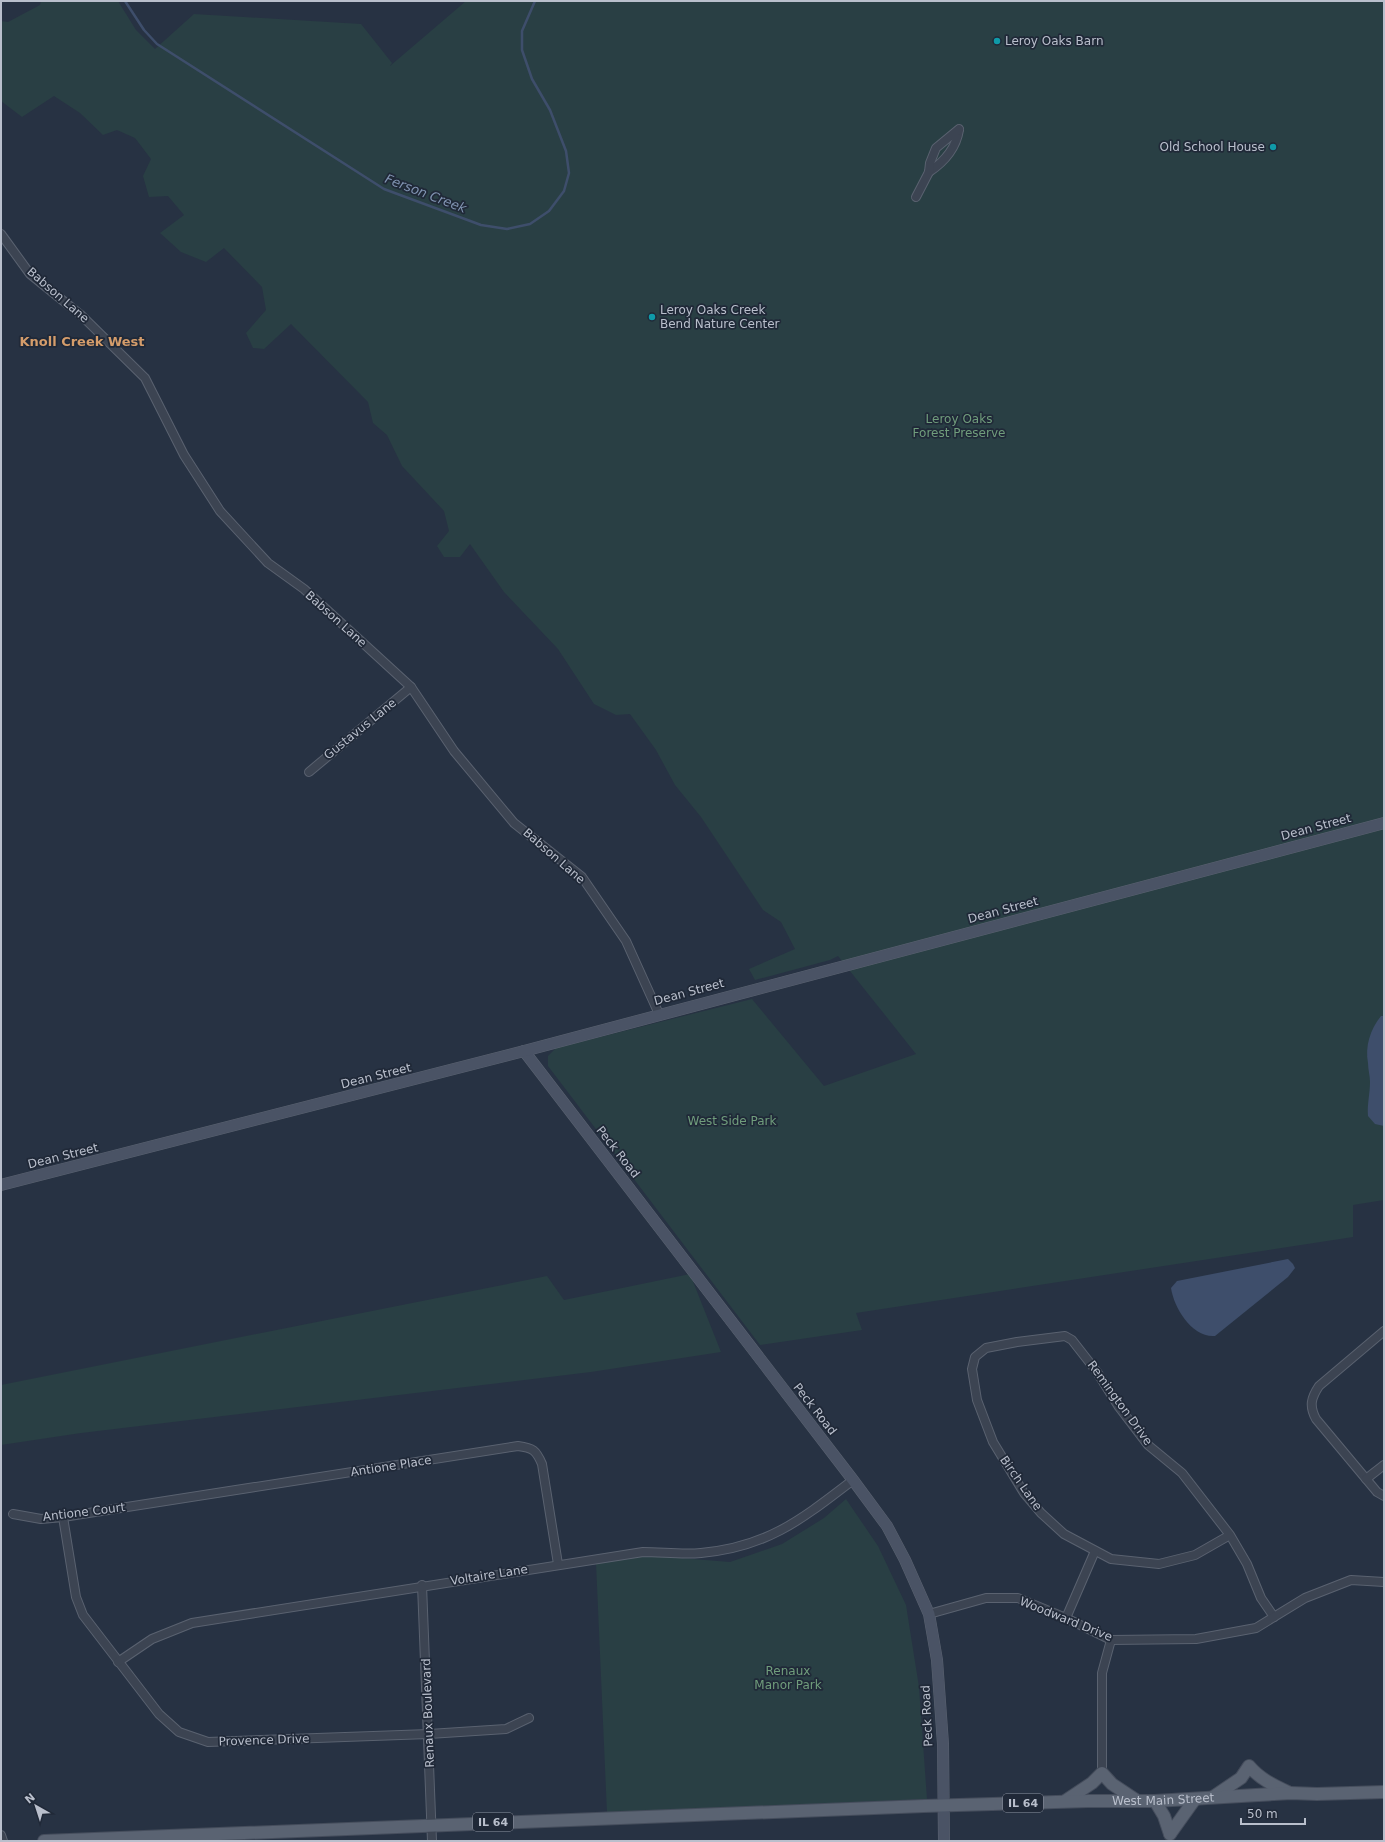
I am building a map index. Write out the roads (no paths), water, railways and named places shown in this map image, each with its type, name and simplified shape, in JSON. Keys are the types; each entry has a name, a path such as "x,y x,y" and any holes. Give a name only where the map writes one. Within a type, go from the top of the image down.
{"main road":[{"path":"1211,1798 1241,1778 1249,1766 1256,1774 1268,1783 1291,1793"},
{"path":"1064,1801 1092,1783 1102,1773 1112,1784 1136,1800"},
{"name":"West Main Street","path":"943,1805 1064,1801 1155,1801 1291,1793 1316,1794 1384,1792"},
{"path":"1155,1801 1164,1816 1170,1834 1195,1799"},
{"name":"IL 64","path":"44,1841 431,1824 943,1805"}],"street":[{"path":"916,197 929,172 930,163 936,148 959,129 958,136 948,156 929,172"},
{"name":"Babson Lane","path":"1,234 30,274 82,316 145,378 184,455 220,511 268,562 304,589 411,687 454,751 514,823 582,877 626,941 660,1014"},
{"name":"Gustavus Lane","path":"309,772 411,687"},
{"name":"Dean Street","path":"1,1185 524,1051 1384,823"},
{"name":"Peck Road","path":"524,1051 887,1526 905,1560 929,1614 937,1660 942,1744 944,1841"},
{"path":"1384,1331 1319,1386 1313,1394 1311,1402 1311,1410 1316,1419 1377,1492 1384,1496"},
{"name":"Remington Drive","path":"972,1369 975,1357 986,1348 1016,1342 1065,1336 1072,1340 1148,1445 1182,1473 1230,1535 1247,1564 1261,1598 1274,1617"},
{"name":"Birch Lane","path":"972,1369 977,1400 993,1442 1024,1493 1041,1513 1064,1534 1110,1559 1159,1564 1195,1555 1230,1535"},
{"name":"Antione Place","path":"131,1506 518,1446 531,1448 539,1455 542,1464 558,1564"},
{"path":"1366,1479 1384,1465"},
{"name":"Voltaire Lane","path":"118,1662 152,1639 192,1623 422,1585 643,1552 700,1553 736,1548 770,1537 800,1520 853,1480"},
{"name":"Antione Court","path":"13,1514 41,1519 131,1506"},
{"name":"Provence Drive","path":"63,1517 76,1597 83,1615 159,1714 179,1732 208,1742 429,1734 506,1729 529,1718"},
{"path":"1066,1618 1095,1551"},
{"name":"Woodward Drive","path":"929,1614 986,1598 1018,1598 1066,1618 1111,1640 1196,1639 1256,1628 1305,1598 1351,1580 1384,1582"},
{"name":"Renaux Boulevard","path":"422,1585 432,1841"},
{"path":"1102,1773 1102,1673 1111,1640"},
{"path":"1,1835 3,1841"}],"water":[{"path":"1381,1016 1384,1016 1384,1126 1375,1124 1368,1116 1370,1082 1367,1050 1371,1033"},
{"path":"1288,1259 1295,1268 1288,1277 1215,1336 1199,1332 1192,1327 1180,1313 1173,1296 1171,1288 1177,1281"}],"waterway":[{"name":"Ferson Creek","path":"125,1 144,30 157,44 384,189 481,225 507,229 530,224 549,211 564,191 569,173 566,151 550,110 532,79 522,50 522,31 535,1"}],"place":[{"name":"Leroy Oaks Barn","path":"997,41"},
{"name":"Old School House","path":"1273,147"},
{"name":"Leroy Oaks Creek Bend Nature Center","path":"652,317"}],"district":[{"name":"Knoll Creek West","path":"82,341"}],"park label":[{"name":"Leroy Oaks Forest Preserve","path":"959,426"},
{"name":"West Side Park","path":"732,1121"},
{"name":"Renaux Manor Park","path":"788,1678"}]}
